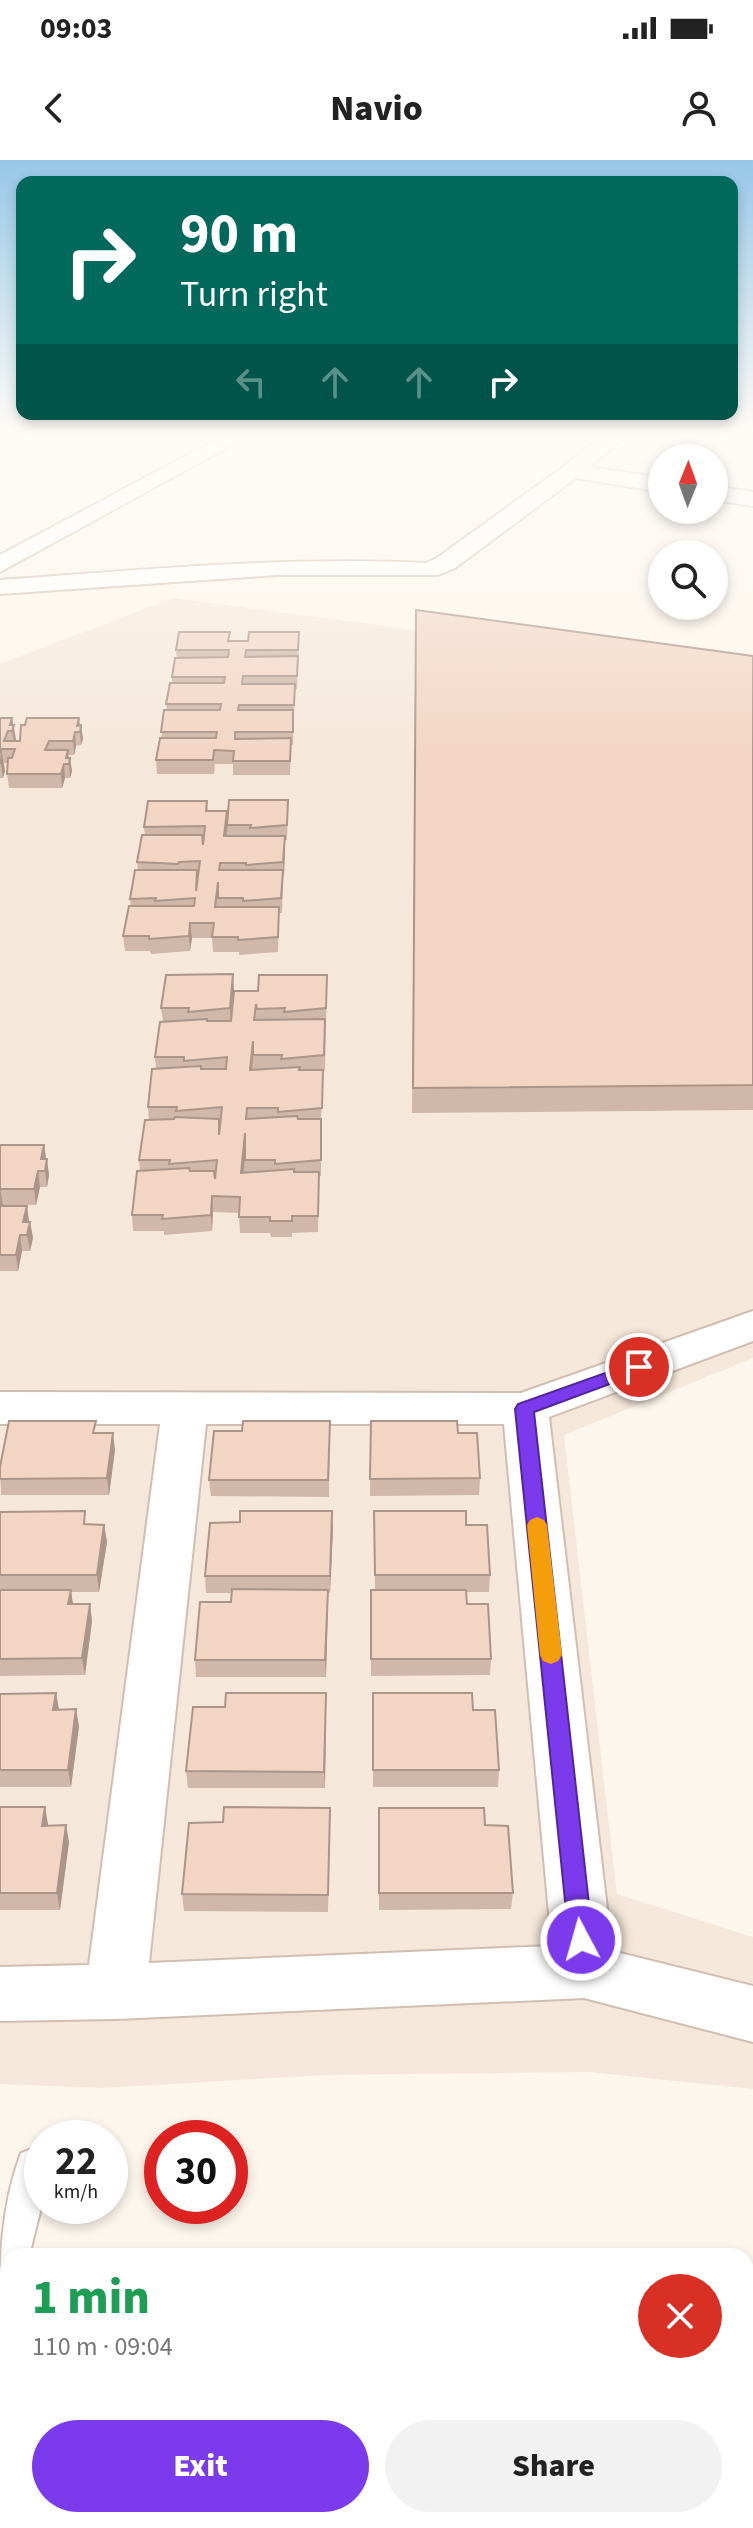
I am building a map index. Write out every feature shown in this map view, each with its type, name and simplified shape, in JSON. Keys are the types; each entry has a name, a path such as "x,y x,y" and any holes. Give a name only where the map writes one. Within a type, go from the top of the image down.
{"street":[{"path":"0,565 49,539"},
{"path":"0,587 277,568 338,566 429,570 446,563 480,539"},
{"path":"0,1408 525,1409 753,1325"},
{"path":"116,1992 185,1409"},
{"path":"525,1409 584,1971"},
{"path":"0,1994 116,1992 584,1971 753,2014"}],"lane":[{"path":"13,2248 24,2205"}],"shaded area":[{"path":"173,598 415,630 413,1113 753,1110 753,1358 564,1435 617,1894 753,1937 753,2089 588,2072 324,2075 103,2088 0,2084 0,664"}],"building":[{"path":"416,610 753,656 753,1085 413,1088"},
{"path":"179,632 230,632 228,641 248,641 249,632 299,632 298,650 246,650 245,657 298,656 297,676 243,676 242,684 295,684 294,705 239,705 238,710 293,710 293,732 235,732 235,739 291,738 290,761 233,761 234,751 214,750 213,760 156,760 160,738 216,738 217,732 161,732 164,710 220,710 221,704 166,704 170,683 224,683 225,677 172,677 175,658 228,657 229,650 176,650"},
{"path":"0,718 12,718 10,725 14,725 4,741 20,741 21,725 25,725 27,718 79,718 77,726 81,725 80,732 75,732 73,741 49,741 45,750 68,750 66,758 70,758 69,764 64,764 61,774 7,774 8,758 12,758 15,749 1,749 0,753"},
{"path":"229,800 288,800 287,825 250,828 251,825 227,825"},
{"path":"148,801 207,801 206,811 227,811 224,836 285,836 283,862 246,865 220,863 219,870 283,870 281,898 243,901 243,898 218,898 218,882 215,907 279,907 278,937 238,940 238,937 212,937 214,923 190,923 189,936 149,939 149,936 123,936 129,906 194,906 195,898 130,899 135,870 197,870 196,891 200,861 178,864 137,862 142,835 202,835 203,845 205,826 144,827"},
{"path":"233,974 230,1008 188,1012 189,1008 161,1008 166,975"},
{"path":"259,975 327,975 326,1008 284,1012 285,1008 257,1009 256,1004 254,1020 325,1019 324,1055 281,1059 282,1055 253,1055 253,1041 250,1070 300,1067 299,1070 323,1070 322,1108 278,1112 278,1108 247,1108 246,1119 297,1116 298,1119 321,1119 321,1160 275,1164 275,1160 245,1160 245,1133 241,1173 294,1169 294,1172 319,1172 318,1216 292,1216 292,1221 239,1217 240,1197 212,1196 211,1215 162,1219 163,1215 132,1215 137,1171 189,1168 190,1171 214,1171 215,1179 217,1160 169,1164 170,1160 139,1160 145,1120 175,1117 219,1119 219,1135 222,1107 176,1111 177,1107 148,1107 152,1069 201,1066 201,1069 226,1069 227,1057 184,1061 184,1057 155,1057 160,1022 231,1021 234,991 258,991"},
{"path":"0,1145 44,1145 41,1159 47,1159 45,1171 38,1171 34,1189 0,1189"},
{"path":"0,1206 27,1206 23,1222 30,1222 27,1235 20,1235 16,1255 0,1255"},
{"path":"9,1421 96,1421 93,1433 113,1433 107,1478 0,1479"},
{"path":"243,1421 330,1421 328,1480 209,1480 214,1431 242,1431"},
{"path":"371,1421 457,1421 458,1433 477,1433 480,1478 370,1479"},
{"path":"85,1511 84,1524 104,1525 97,1575 0,1575 0,1512"},
{"path":"240,1511 332,1511 330,1576 205,1576 210,1523 240,1522"},
{"path":"374,1511 466,1511 466,1525 487,1525 490,1575 375,1575"},
{"path":"232,1589 328,1590 325,1660 195,1660 200,1602 231,1602"},
{"path":"0,1590 71,1590 68,1604 90,1604 82,1658 0,1659"},
{"path":"371,1590 466,1590 467,1604 488,1604 491,1659 371,1659"},
{"path":"56,1693 53,1710 76,1709 68,1770 0,1770 0,1694"},
{"path":"226,1693 326,1693 324,1772 186,1771 193,1707 225,1707"},
{"path":"373,1693 472,1693 473,1710 495,1710 499,1770 373,1770"},
{"path":"0,1807 45,1807 42,1826 66,1825 57,1893 0,1893"},
{"path":"224,1807 330,1808 328,1895 182,1894 189,1823 223,1822"},
{"path":"379,1808 484,1808 485,1825 508,1826 513,1893 379,1893"}],"slow traffic":[{"path":"537,1525 551,1655"}],"route":[{"path":"581,1940 525,1409 639,1367"}]}
